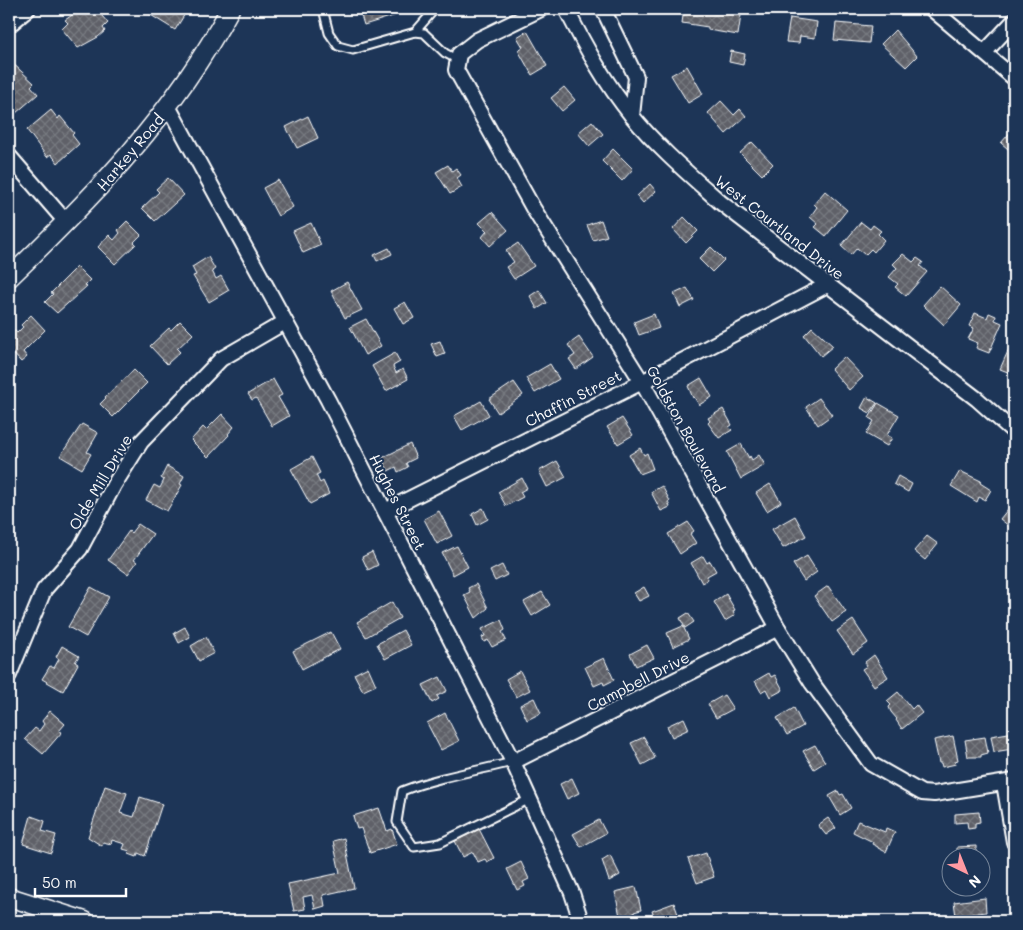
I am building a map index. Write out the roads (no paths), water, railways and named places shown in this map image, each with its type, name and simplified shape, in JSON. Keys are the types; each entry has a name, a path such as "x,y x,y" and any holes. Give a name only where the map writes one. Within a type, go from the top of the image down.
{"street":[{"path":"9,25 28,9"},
{"name":"Harkey Road","path":"9,278 127,158 168,106 217,33 230,9"},
{"path":"458,60 459,54 477,40 541,9"},
{"name":"West Courtland Drive","path":"566,9 592,59 632,116 683,169 720,202 977,400 1014,432"},
{"path":"602,9 636,77 632,116"},
{"path":"932,9 1014,78"},
{"path":"985,52 1014,21"},
{"name":"Goldston Boulevard","path":"458,60 456,70 467,93 528,200 642,382 778,628 812,682 871,764 922,792 934,794 1009,782"},
{"name":"Hughes Street","path":"168,106 385,511 514,762 572,893 581,921"},
{"path":"9,156 66,222"},
{"name":"Chaffin Street","path":"385,511 642,382 827,285"},
{"name":"Olde Mill Drive","path":"9,674 44,590 80,549 114,485 141,442 221,359 285,322"},
{"name":"Campbell Drive","path":"514,762 778,628"},
{"path":"1009,782 1014,842"},
{"path":"9,897 85,921"}],"lane":[{"path":"323,9 329,33 338,46 353,50 415,32 424,33 445,53 458,60"},
{"path":"415,32 435,9"},
{"path":"514,762 444,779 432,779 402,791 398,822 414,847 427,847 440,843 530,799"}]}
